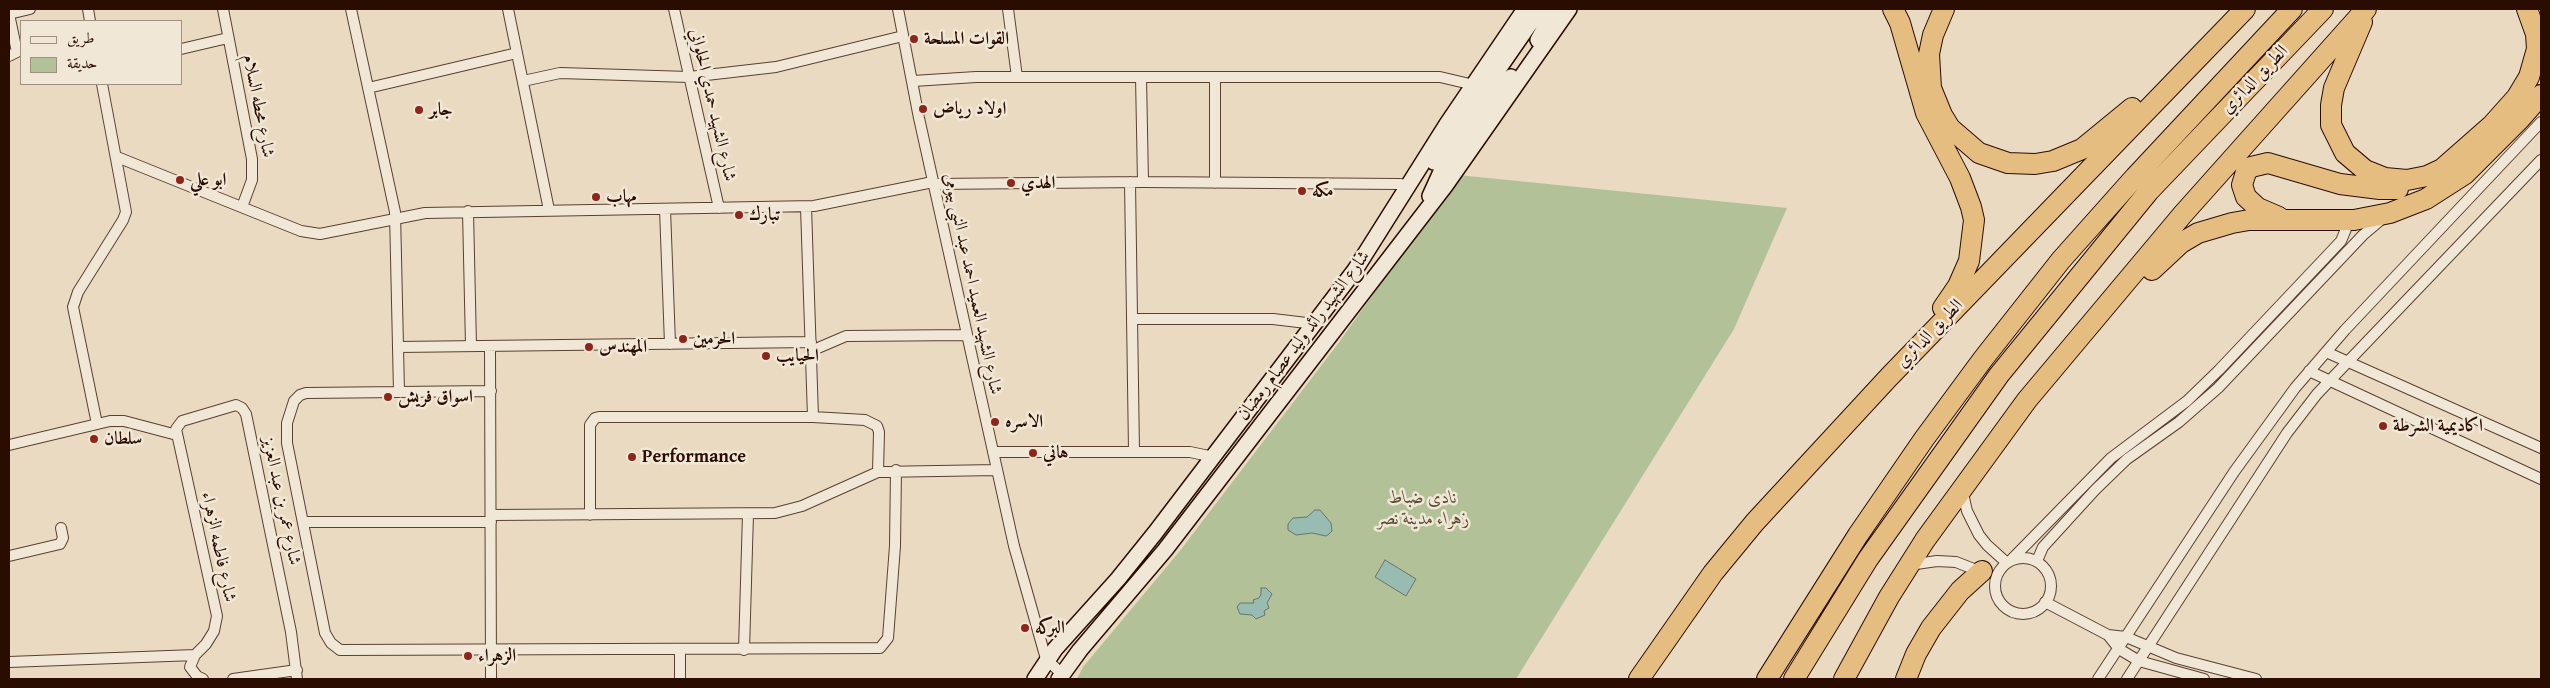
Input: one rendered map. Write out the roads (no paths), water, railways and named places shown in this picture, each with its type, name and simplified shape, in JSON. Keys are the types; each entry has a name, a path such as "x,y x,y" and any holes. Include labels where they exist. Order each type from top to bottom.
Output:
{"highway":[{"path":"1889,377 1958,286 1969,261 1974,235 1974,220 1969,200 1926,113 1900,23 1893,9"},
{"path":"1944,9 1933,35 1929,54 1928,72 1936,104 1950,128 1961,139 1979,153 2008,163 2035,164 2053,161 2082,149 2116,123 2158,85 2208,48"},
{"name":"الطريق الدائري","path":"1639,679 1713,573 1756,522 1889,377 2245,9"},
{"name":"الطريق الدائري","path":"1767,679 1869,519 1924,439 1983,359 2061,260 2292,9"},
{"name":"الطريق الدائري","path":"1794,679 1868,559 2005,368 2149,191 2323,9"},
{"path":"2367,9 2334,88 2330,116 2335,135 2354,162 2377,176 2396,180 2427,176"},
{"name":"الطريق الدائري","path":"1844,679 1871,628 1925,540 2027,400 2115,294 2367,9"},
{"path":"2285,220 2258,208 2246,197 2242,185 2246,172 2251,167 2268,163 2340,184 2380,189 2401,188 2442,169 2456,159 2492,125 2517,97 2535,63 2536,34 2527,9"},
{"path":"2115,294 2140,278 2181,243 2198,234 2248,220 2341,221 2366,218 2390,213 2426,199 2465,174 2520,119 2541,95"},
{"path":"1906,679 1916,654 1935,623 1960,591 1989,576"}],"street":[{"path":"9,56 17,52 9,14 30,9"},
{"name":"شارع محطه السلام","path":"223,9 252,159 252,180 242,207"},
{"path":"351,9 395,218 399,392"},
{"path":"508,9 549,210"},
{"name":"شارع الشهيد حمدي الحلواني","path":"674,9 719,208"},
{"name":"شارع الشهيد العميد احمد عبد النبى بيومى","path":"898,9 934,183 1014,546 1046,659"},
{"path":"1008,9 1017,77"},
{"name":"شارع الشهيد رائد وليد عصام رمضان","path":"1035,679 1046,659 1118,579 1214,457 1365,256 1525,9"},
{"path":"1426,209 1431,191 1440,174 1498,84 1540,9"},
{"path":"117,157 300,231 320,234 426,213 806,207 934,183 1215,182 1400,184 1405,192 1427,173 1498,84 1538,40 1554,9"},
{"name":"شارع الشهيد رائد وليد عصام رمضان","path":"1061,677 1165,550 1426,209 1505,103 1570,9"},
{"path":"523,81 560,73 689,77 786,66 903,36"},
{"path":"182,49 228,38"},
{"path":"368,88 517,53"},
{"path":"913,81 1017,77 1440,77 1474,85"},
{"path":"1141,77 1143,182"},
{"path":"1215,77 1215,182"},
{"path":"98,424 73,307 78,292 125,216 126,207 102,85"},
{"path":"2098,679 2234,472 2309,371 2541,122"},
{"path":"2127,679 2287,434 2330,381 2350,363 2541,160"},
{"path":"1130,182 1134,452"},
{"path":"806,207 813,416"},
{"path":"664,208 670,344"},
{"path":"468,212 471,346"},
{"path":"2037,561 2043,547 2095,490 2127,459 2179,422 2218,388 2362,235 2390,213"},
{"path":"1989,576 2009,562 2111,458 2198,391 2344,237 2346,229 2341,221"},
{"path":"2318,266 2326,274"},
{"path":"1132,319 1273,319 1315,324"},
{"path":"398,347 670,344 811,347 846,336 967,335"},
{"path":"490,346 491,679"},
{"path":"2326,352 2541,448"},
{"path":"1289,358 1303,368"},
{"path":"2309,371 2541,479"},
{"path":"491,391 306,393 296,398 287,422 286,433 325,633 330,643 340,650 874,649 885,644 888,638 894,546 896,470"},
{"name":"شارع عمر بن عبد العزيز","path":"176,435 176,430 182,420 236,405 242,408 246,414 297,675"},
{"path":"590,515 590,426 595,418 813,416 872,421 877,426 879,432 878,472"},
{"path":"9,445 98,424 124,421 176,435"},
{"name":"شارع فاطمه الزهراء","path":"176,435 217,616 214,631 206,644 195,655"},
{"path":"993,452 1196,452 1214,457"},
{"path":"303,522 491,519 590,515 748,514 788,510 878,472 896,470 997,470"},
{"path":"1962,489 1967,511 1979,535 1987,545 2009,562"},
{"path":"744,650 748,514"},
{"path":"9,556 60,544 63,538 61,528"},
{"path":"1910,565 1947,561 1965,564 1989,576 2002,604 2013,612 2025,614 2037,610 2050,593 2049,575 2037,561 2020,558 2009,562"},
{"path":"2045,602 2108,635 2126,637 2176,658 2256,679"},
{"path":"2108,635 2118,649 2139,661 2204,679"},
{"path":"680,650 680,679"},
{"path":"9,662 195,655 190,666 196,676 203,679"},
{"path":"1046,659 1061,677"},
{"path":"233,679 297,675"}],"water":[{"path":"1315,510 1320,510 1331,523 1332,531 1329,534 1326,536 1312,533 1296,535 1288,530 1288,524 1293,518 1307,517"},
{"path":"1385,560 1416,579 1406,596 1375,577"},
{"path":"1261,588 1266,588 1272,594 1267,603 1269,608 1264,611 1265,615 1256,619 1252,615 1240,614 1237,607 1240,603 1254,603 1253,600 1259,598 1261,594"}],"place":[{"name":"القوات المسلحة","path":"914,39"},
{"name":"اولاد رياض","path":"923,109"},
{"name":"جابر","path":"419,110"},
{"name":"ابو علي","path":"180,180"},
{"name":"الهدي","path":"1011,183"},
{"name":"مكه","path":"1302,191"},
{"name":"مهاب","path":"596,197"},
{"name":"تبارك","path":"739,215"},
{"name":"الحرمين","path":"683,339"},
{"name":"المهندس","path":"589,347"},
{"name":"الحيايب","path":"766,356"},
{"name":"اسواق فريش","path":"388,397"},
{"name":"الاسره","path":"995,422"},
{"name":"اكاديمية الشرطة","path":"2383,426"},
{"name":"سلطان","path":"94,439"},
{"name":"هاني","path":"1033,453"},
{"name":"Performance","path":"632,457"},
{"name":"البركه","path":"1025,628"},
{"name":"الزهراء","path":"468,656"}],"park label":[{"name":"نادى ضباط زهراء مدينة نصر","path":"1423,508"}]}
